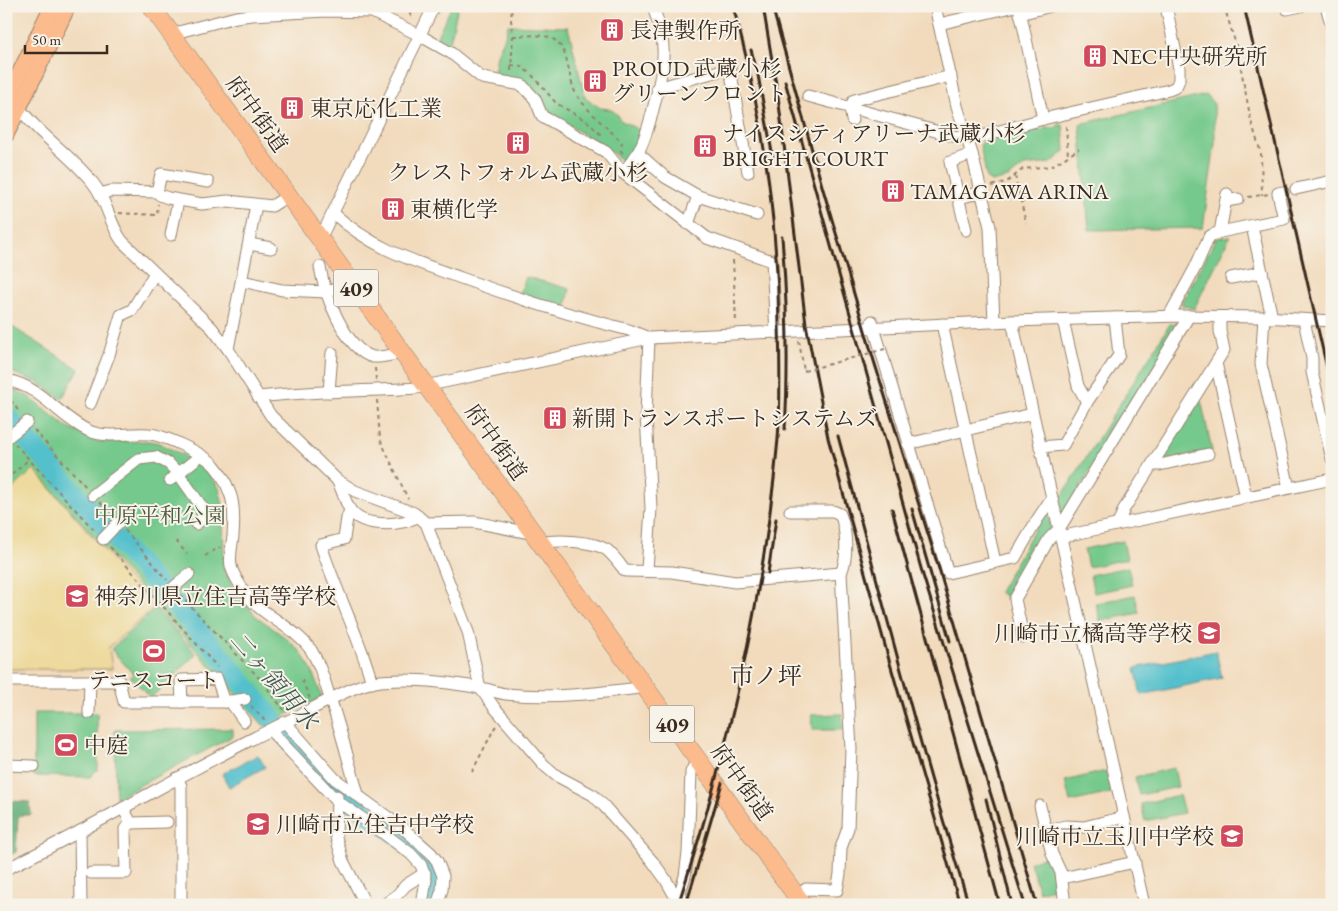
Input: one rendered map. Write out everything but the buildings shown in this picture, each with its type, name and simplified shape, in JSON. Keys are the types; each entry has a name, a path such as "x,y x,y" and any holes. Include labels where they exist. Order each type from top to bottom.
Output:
{"highway":[{"name":"府中街道","path":"151,6 800,900"}],"main road":[{"path":"6,135 10,97 52,6"},
{"path":"10,97 68,6"}],"street":[{"path":"320,239 417,30 434,6"},
{"path":"623,172 644,140 657,88 664,49 653,6"},
{"path":"935,6 950,76 990,227 994,322"},
{"path":"939,24 1018,9 1051,6"},
{"path":"808,96 968,140 1043,119 1176,88 1179,80 1179,68 1166,6"},
{"path":"1287,9 1301,6"},
{"path":"1326,6 1332,27"},
{"path":"1018,9 1043,119"},
{"path":"171,34 236,17 347,10 372,12 417,30 451,53 482,78 522,86 535,99 542,116 606,152 623,172 708,238 772,261 776,333"},
{"path":"657,88 730,68 748,172"},
{"path":"852,120 850,108 854,100 950,76"},
{"path":"10,97 41,131 93,182 122,241 212,328 228,348 271,416 337,480 355,491 419,517 474,522 538,538 583,543 605,549 617,559 625,571 672,572 735,582 841,573"},
{"path":"966,230 950,162 972,154"},
{"path":"633,155 665,177 698,196 757,214"},
{"path":"158,193 161,174 208,182"},
{"path":"1296,190 1332,181"},
{"path":"100,194 111,191 158,193 178,200 202,204 228,201 272,206 289,195"},
{"path":"959,198 981,191"},
{"path":"1169,316 1195,268 1209,237 1220,232 1284,219 1281,193"},
{"path":"688,224 698,196"},
{"path":"1220,232 1226,198 1238,199"},
{"path":"171,236 178,200"},
{"path":"228,348 256,205"},
{"path":"333,213 364,238 405,258 504,294 629,330 649,338"},
{"path":"1252,226 1262,272 1268,318 1262,364 1289,488"},
{"path":"249,244 271,248"},
{"path":"320,267 330,306 348,336 360,350 373,357 403,353"},
{"path":"1231,278 1262,272"},
{"path":"90,404 109,355 121,315 132,310 155,273"},
{"path":"242,281 282,290 326,292 353,284"},
{"path":"258,397 290,393 377,391 428,386 649,338 776,333 872,324 942,324 1169,316 1220,316 1332,321"},
{"path":"1023,637 1015,600 1049,540 1059,533 1189,316"},
{"path":"1118,524 1124,510 1224,350 1220,331 1220,316"},
{"path":"1040,447 1063,445 1087,402 1119,355 1115,318"},
{"path":"1063,320 1078,386 1087,402"},
{"path":"1310,320 1312,372 1332,459"},
{"path":"1012,321 1143,904"},
{"path":"872,324 948,573 1015,558 1051,499"},
{"path":"942,324 995,562"},
{"path":"646,570 651,508 646,415 649,338"},
{"path":"329,392 332,353"},
{"path":"1216,363 1246,498"},
{"path":"6,380 26,386 90,431 111,435 145,433 158,435 186,447 213,464 230,493 232,504 231,566 237,580 255,604 290,630 311,651 320,667 336,711 358,794"},
{"path":"908,444 1032,414"},
{"path":"8,436 27,422"},
{"path":"1152,465 1160,465 1208,454"},
{"path":"174,476 200,456"},
{"path":"93,495 133,462 145,457 156,457 161,459 204,511 203,518 196,524"},
{"path":"1059,533 1118,524 1332,479"},
{"path":"337,480 350,510 362,519 373,523 403,522 419,517"},
{"path":"350,510 344,539 320,545 364,654 372,682"},
{"path":"790,512 833,511 840,514 843,522 845,562 841,573 851,749 848,828 841,848 840,874 836,890 806,889 800,900"},
{"path":"419,517 432,536 468,632 480,688 544,765 557,776 592,795 604,806 653,862 679,902 690,905"},
{"path":"103,538 118,523"},
{"path":"173,588 189,574"},
{"path":"182,702 178,677 217,679 228,702 244,721"},
{"path":"6,681 119,681 124,702 228,702 245,698"},
{"path":"90,681 90,713"},
{"path":"6,869 271,729 284,719 372,682 417,681 480,688 506,694 546,695 646,688"},
{"path":"284,719 336,779 419,841 437,861 443,876 442,890 437,905"},
{"path":"271,729 337,801 378,828 421,865 426,880 422,905"},
{"path":"679,902 688,853 691,772 697,758"},
{"path":"6,765 34,766"},
{"path":"177,778 181,786 181,905"},
{"path":"336,779 336,837 342,861 366,905"},
{"path":"1040,806 1052,854 1061,873 1065,905"},
{"path":"123,808 131,823"},
{"path":"1046,830 1066,826 1084,827 1124,817"},
{"path":"90,873 126,872 125,829 131,823 167,822"},
{"path":"80,831 81,905"},
{"path":"1062,878 1134,862"},
{"path":"384,905 406,885 425,874"}],"path":[{"path":"406,6 417,30"},
{"path":"510,78 513,36 510,20 512,6"},
{"path":"1224,6 1237,48 1251,121 1261,153 1262,195"},
{"path":"513,36 547,36 558,42 564,51 572,85 577,96 622,142 621,151 617,157"},
{"path":"511,65 520,66 532,75 556,103 588,122 604,137"},
{"path":"1065,114 1068,156"},
{"path":"615,147 633,155"},
{"path":"981,191 1008,181 1023,169 1052,166 1079,149"},
{"path":"1015,176 1026,223"},
{"path":"108,212 157,215 158,193"},
{"path":"1238,199 1281,193"},
{"path":"1021,202 1027,201"},
{"path":"732,247 737,335"},
{"path":"800,343 804,371 884,349"},
{"path":"373,357 380,439 419,517"},
{"path":"6,394 27,422 118,523 173,588 261,680 284,719"},
{"path":"8,436 103,538 219,670"},
{"path":"6,480 29,459"},
{"path":"205,556 232,540"},
{"path":"176,541 186,554"},
{"path":"302,680 314,708"},
{"path":"245,698 271,729"},
{"path":"472,772 495,726 510,726"}],"green space":[{"path":"452,6 458,6 449,46 438,41 437,36"},
{"path":"508,25 568,27 585,97 600,108 610,109 617,114 620,120 641,131 636,148 625,163 605,147 545,111 543,103 528,84 494,74 497,55"},
{"path":"1206,95 1214,104 1215,143 1203,228 1089,230 1080,124"},
{"path":"1058,125 1063,125 1065,151 1051,163 1024,166 1008,178 991,182 987,179 980,145 983,142 1029,133 1037,129 1042,131 1044,128 1055,128"},
{"path":"1230,236 1194,309 1181,304 1216,238"},
{"path":"526,277 570,289 566,307 520,294"},
{"path":"6,323 79,369 62,399 39,383 6,370"},
{"path":"1182,323 1060,520 1057,504 1170,324"},
{"name":"中原平和公園","path":"6,386 29,397 68,428 99,442 149,441 159,443 197,462 206,469 219,488 223,505 224,569 235,592 256,616 300,651 312,671 322,697 264,726 42,478 6,573"},
{"path":"1200,395 1212,451 1159,461"},
{"path":"1048,511 1051,529 1012,600 999,592 1037,525"},
{"path":"1123,541 1127,559 1088,567 1084,549"},
{"path":"1128,567 1132,585 1094,593 1090,575"},
{"path":"1135,595 1139,613 1100,621 1096,603"},
{"name":"テニスコート","path":"156,608 196,654 151,698 130,677 134,675 111,649"},
{"name":"中庭","path":"34,713 97,713 98,769 90,777 34,776"},
{"path":"842,714 843,730 812,730 811,715"},
{"path":"233,729 233,736 116,798 115,730"},
{"path":"1174,768 1178,787 1139,795 1135,777"},
{"path":"1106,771 1111,793 1070,802 1065,781"},
{"path":"1179,795 1184,813 1145,821 1141,804"},
{"path":"10,801 30,802 31,815 21,815 18,817 16,852 6,857 6,851 11,849"},
{"path":"1052,854 1059,886 1039,892 1030,862"}],"sand":[{"path":"34,469 154,608 109,647 112,669 6,669 6,495"}],"water":[{"path":"1216,651 1222,678 1141,695 1135,668"},
{"path":"258,755 265,767 229,787 222,774"}],"waterway":[{"name":"二ヶ領用水","path":"6,416 220,655 292,743 346,797 410,845 426,861 434,874 434,883 428,905"}],"railway":[{"path":"678,905 713,790 741,675 764,558 779,425 778,284 771,204 760,124 733,6"},
{"path":"763,6 778,96 806,324 828,438 889,660 960,905"},
{"path":"772,6 822,186 939,569 1037,905"},
{"path":"1244,6 1332,390"},
{"path":"751,50 758,75 773,158"},
{"path":"785,81 922,572 1025,905"},
{"path":"782,237 787,333 785,429"},
{"path":"838,436 917,730 969,905"},
{"path":"892,509 1000,905"},
{"path":"912,509 950,641"},
{"path":"768,573 776,519"},
{"path":"686,905 722,783"},
{"path":"986,799 1012,905"}],"place":[{"name":"長津製作所","path":"612,30"},
{"name":"NEC中央研究所","path":"1095,56"},
{"name":"PROUD 武蔵小杉 グリーンフロント","path":"595,81"},
{"name":"東京応化工業","path":"292,108"},
{"name":"クレストフォルム武蔵小杉","path":"518,143"},
{"name":"ナイスシティアリーナ武蔵小杉 BRIGHT COURT","path":"705,146"},
{"name":"TAMAGAWA ARINA","path":"893,191"},
{"name":"東横化学","path":"393,209"},
{"name":"新開トランスポートシステムズ","path":"555,418"},
{"name":"神奈川県立住吉高等学校","path":"77,596"},
{"name":"川崎市立橘高等学校","path":"1209,633"},
{"name":"テニスコート","path":"154,651"},
{"name":"中庭","path":"66,745"},
{"name":"川崎市立住吉中学校","path":"258,824"},
{"name":"川崎市立玉川中学校","path":"1232,836"}],"district":[{"name":"市ノ坪","path":"766,675"}]}
